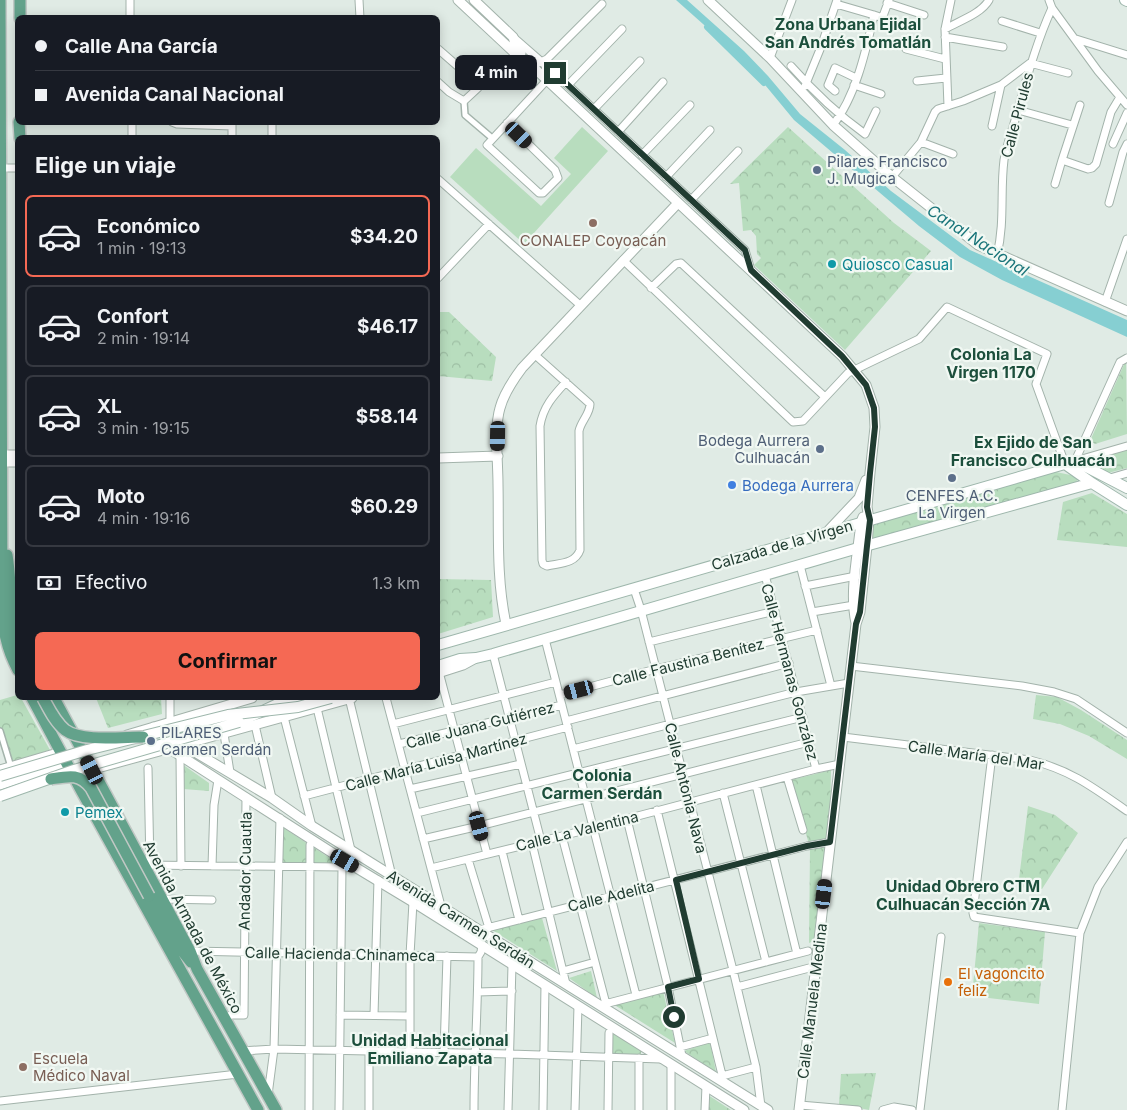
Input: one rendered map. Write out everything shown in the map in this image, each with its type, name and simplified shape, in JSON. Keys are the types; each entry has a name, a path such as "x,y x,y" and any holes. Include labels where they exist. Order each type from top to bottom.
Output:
{"main road":[{"path":"0,0 2,604 3,644 15,665"},
{"path":"20,0 20,15"},
{"path":"1070,462 1110,478 1127,488"},
{"path":"1070,462 1092,483 1127,505"},
{"name":"Calzada de la Virgen","path":"440,643 1070,462"},
{"name":"Calzada de la Virgen","path":"440,669 460,659 493,654 641,610 1092,483"},
{"path":"2,518 11,575 12,624 15,635"},
{"name":"Avenida Armada de México","path":"33,700 258,1110"},
{"path":"44,700 60,726 71,734 90,738 138,735"},
{"name":"Avenida Armada de México","path":"55,700 92,770 147,866 161,899 190,951 197,969 276,1110"},
{"path":"0,796 74,770 239,722 290,700"},
{"path":"0,776 138,735 228,715 298,707 324,700"},
{"path":"51,779 67,776 80,777 91,788 172,938 197,969"}],"street":[{"path":"130,0 130,15"},
{"path":"359,0 360,15"},
{"path":"458,0 519,57 547,80 842,356 858,368 874,408 875,427 865,521 860,612 856,624"},
{"path":"474,0 745,250 751,270"},
{"path":"708,0 770,58 833,125 892,177 978,245 1127,311"},
{"path":"770,58 792,0"},
{"path":"948,106 945,33 952,0"},
{"path":"945,33 990,0"},
{"path":"1049,0 1052,8 1098,71 1127,104"},
{"path":"801,92 821,47 836,2 882,17 888,1 924,15"},
{"path":"530,65 547,60 602,4"},
{"name":"Calle Pirules","path":"997,255 1002,227 1004,160 1030,63 1052,8"},
{"path":"833,125 844,109 865,56 874,15"},
{"path":"1002,21 1040,34"},
{"path":"568,85 622,29"},
{"path":"945,33 1003,48"},
{"path":"513,37 516,46 530,65"},
{"path":"1075,39 1127,54"},
{"path":"906,49 945,59"},
{"path":"440,51 478,84 478,88 464,101"},
{"path":"594,109 640,61"},
{"path":"892,177 921,142 935,112 1001,84 1030,63 1068,72"},
{"path":"791,66 840,116 865,134 876,111"},
{"path":"836,91 828,85 835,68 855,82 882,94"},
{"path":"917,80 946,78"},
{"path":"507,124 558,175 558,178 543,193 538,193 486,145 547,80"},
{"path":"618,132 664,82"},
{"path":"440,84 464,101"},
{"path":"992,126 1001,84"},
{"path":"1062,160 1088,169 1096,164 1111,112 1120,97"},
{"path":"464,101 465,115 492,138"},
{"path":"642,155 690,105"},
{"path":"1055,184 1072,125 1080,105"},
{"path":"1018,110 1072,125"},
{"path":"1113,144 1127,113"},
{"path":"666,177 710,130"},
{"path":"921,142 953,154"},
{"path":"1110,203 1127,144"},
{"path":"691,200 738,151"},
{"path":"0,168 15,168"},
{"path":"440,180 580,305"},
{"path":"506,624 500,585 498,416 500,406 518,373 534,354 678,203"},
{"path":"440,276 489,224"},
{"path":"1104,302 1127,239"},
{"path":"622,260 794,422 803,420 848,373 919,339 947,307 1047,354 1036,384 1070,462"},
{"path":"651,288 676,264 681,263 825,397"},
{"path":"534,354 544,362 566,382 590,404 590,408 580,425 579,431 580,550 574,560 547,566 543,564 542,560 540,426 548,400 566,382"},
{"path":"1070,462 1120,362 1127,358"},
{"name":"Calzada de la Virgen","path":"1070,462 1127,446"},
{"path":"1,458 15,456"},
{"path":"440,458 498,456"},
{"path":"1,458 15,461"},
{"path":"827,532 859,498 870,473"},
{"name":"Calzada de la Virgen","path":"1092,483 1127,473"},
{"path":"856,624 854,605 856,576 863,547"},
{"path":"800,565 831,686"},
{"name":"Calle Hermanas González","path":"765,575 816,768"},
{"path":"805,586 856,576"},
{"name":"Calle Antonia Nava","path":"634,588 733,970 765,1108"},
{"path":"812,612 854,605"},
{"path":"649,642 775,610"},
{"name":"Calle Manuela Medina","path":"799,1107 856,624"},
{"name":"Calle Faustina Benítez","path":"560,696 656,669 817,630"},
{"path":"545,638 636,995"},
{"path":"493,654 541,841"},
{"name":"Calle María Luisa Martínez","path":"304,796 515,741 662,696 789,663"},
{"path":"851,666 1022,686 1054,692 1076,700 1127,733"},
{"path":"440,678 487,854"},
{"path":"393,724 556,682"},
{"path":"573,749 796,692 848,684"},
{"path":"170,700 170,722"},
{"path":"147,755 133,752 129,748 129,738 153,727 236,700"},
{"path":"92,770 170,749 181,750 224,734 343,700"},
{"path":"350,700 392,876"},
{"path":"387,700 441,906 435,915"},
{"name":"Calle Juana Gutiérrez","path":"398,744 562,705"},
{"path":"317,708 351,850"},
{"path":"284,717 312,826"},
{"path":"417,813 803,718"},
{"path":"255,725 272,798"},
{"name":"Avenida Carmen Serdán","path":"153,727 218,780 280,818 343,864 378,880 744,1110"},
{"path":"0,731 11,767"},
{"path":"224,734 230,772"},
{"path":"85,757 100,752 121,737 138,735"},
{"name":"Calle María del Mar","path":"843,737 1030,760 1058,768 1080,778 1127,811"},
{"path":"423,839 809,742"},
{"path":"181,750 181,866"},
{"name":"Avenida Carmen Serdán","path":"181,750 230,772 392,876 441,906 484,929 566,984 603,1004 681,1052 765,1108"},
{"path":"0,770 61,752"},
{"path":"992,755 974,917 1080,933"},
{"path":"0,785 67,763"},
{"path":"410,789 521,764"},
{"name":"Calle La Valentina","path":"431,868 562,836 816,768 840,764"},
{"path":"148,768 147,866 310,866 343,864 339,1110"},
{"path":"787,777 803,830"},
{"path":"212,866 214,805 218,780"},
{"path":"756,785 797,954"},
{"path":"723,793 766,962"},
{"name":"Andador Cuautla","path":"224,1018 231,1015 244,1015 246,797"},
{"path":"658,810 723,1079 756,1068"},
{"path":"268,1096 274,1049 280,818"},
{"path":"626,819 668,987 681,1052 713,1038"},
{"path":"562,836 595,962 603,1004 808,951"},
{"name":"Calle Adelita","path":"484,929 830,842"},
{"path":"1062,1110 1080,933 1098,887 1127,842"},
{"path":"532,843 566,984"},
{"path":"309,1110 310,845"},
{"path":"502,851 519,920"},
{"path":"468,859 484,929"},
{"path":"374,1015 378,880"},
{"path":"161,899 212,900"},
{"path":"410,1052 410,956 413,902"},
{"path":"920,1110 941,937"},
{"path":"474,1110 478,957 482,945"},
{"name":"Calle Hacienda Chinameca","path":"190,951 478,957"},
{"path":"444,1052 446,956"},
{"path":"563,971 595,962"},
{"path":"508,1110 512,965"},
{"path":"737,987 813,967"},
{"path":"543,1110 545,985"},
{"path":"478,992 512,991"},
{"path":"575,1110 578,1006"},
{"path":"340,1015 410,1016"},
{"path":"608,1110 609,1033"},
{"path":"242,1051 274,1049 340,1050 662,1059"},
{"path":"369,1051 369,1110"},
{"path":"639,1058 639,1110"},
{"path":"670,1064 671,1110"},
{"path":"0,1102 238,1074"},
{"path":"705,1110 706,1086"},
{"path":"799,1107 858,1110"},
{"path":"884,1110 894,1108 912,1110"}],"green space":[{"path":"582,127 608,151 524,244 450,177 476,148 541,206 571,174 554,158"},
{"path":"788,127 894,223 931,251 845,350 754,265 761,258 757,254 756,236 751,230 743,231 739,183 730,184"},
{"path":"440,312 449,312 496,357 492,381 440,376"},
{"path":"1126,360 1127,434 1095,444 1090,441"},
{"path":"1127,450 1127,468 1108,473 1087,462"},
{"path":"1056,472 1080,477 1074,484 871,542 872,522"},
{"path":"1092,493 1127,514 1127,547 1057,540 1063,502"},
{"path":"440,579 491,580 493,617 440,633"},
{"path":"1036,695 1057,697 1127,740 1127,759 1089,736 1060,724 1033,719"},
{"path":"15,696 15,700 22,700 50,750 10,762 0,727 0,700"},
{"path":"97,700 161,700 162,714 108,728"},
{"path":"182,764 209,783 209,791 183,789"},
{"path":"831,770 830,830 816,940 809,943 810,848 791,780"},
{"path":"1028,806 1055,815 1078,833 1042,889 1018,887"},
{"path":"282,827 339,864 280,865"},
{"path":"542,918 557,971 492,930"},
{"path":"979,923 1045,932 1039,1004 972,996"},
{"path":"591,971 597,998 569,978"},
{"path":"663,991 675,1043 613,1004"},
{"path":"612,1032 641,1051 641,1056 612,1056"},
{"path":"710,1042 716,1072 684,1051"},
{"path":"876,1073 869,1110 839,1104 841,1074"},
{"path":"708,1095 731,1110 707,1110"}],"water":[{"name":"Canal Nacional","path":"676,0 687,0 744,51 800,114 845,150 891,191 970,250 1127,320 1127,337 1002,280 960,257 919,226 794,120 739,56"}],"waterway":[{"name":"Canal Nacional","path":"707,27 764,83"}],"place":[{"name":"Pilares Francisco J. Mugica","path":"817,170"},
{"name":"CONALEP Coyoacán","path":"593,223"},
{"name":"Quiosco Casual","path":"832,264"},
{"name":"Bodega Aurrera Culhuacán","path":"820,449"},
{"name":"CENFES A.C. La Virgen","path":"952,478"},
{"name":"Bodega Aurrera","path":"732,485"},
{"name":"PILARES Carmen Serdán","path":"151,741"},
{"name":"Pemex","path":"65,812"},
{"name":"El vagoncito feliz","path":"948,982"},
{"name":"Escuela Médico Naval","path":"23,1067"}],"district":[{"name":"Zona Urbana Ejidal San Andrés Tomatlán","path":"848,33"},
{"name":"Colonia La Virgen 1170","path":"991,363"},
{"name":"Ex Ejido de San Francisco Culhuacán","path":"1033,451"},
{"name":"Colonia Carmen Serdán","path":"602,784"},
{"name":"Unidad Obrero CTM Culhuacán Sección 7A","path":"963,895"},
{"name":"Unidad Habitacional Emiliano Zapata","path":"430,1049"}],"route":[{"path":"555,73 745,250 751,270 842,356 854,370 866,385 874,408 874,450 867,507 870,520 830,842 807,846 676,880 699,979 668,987 674,1017"}]}
